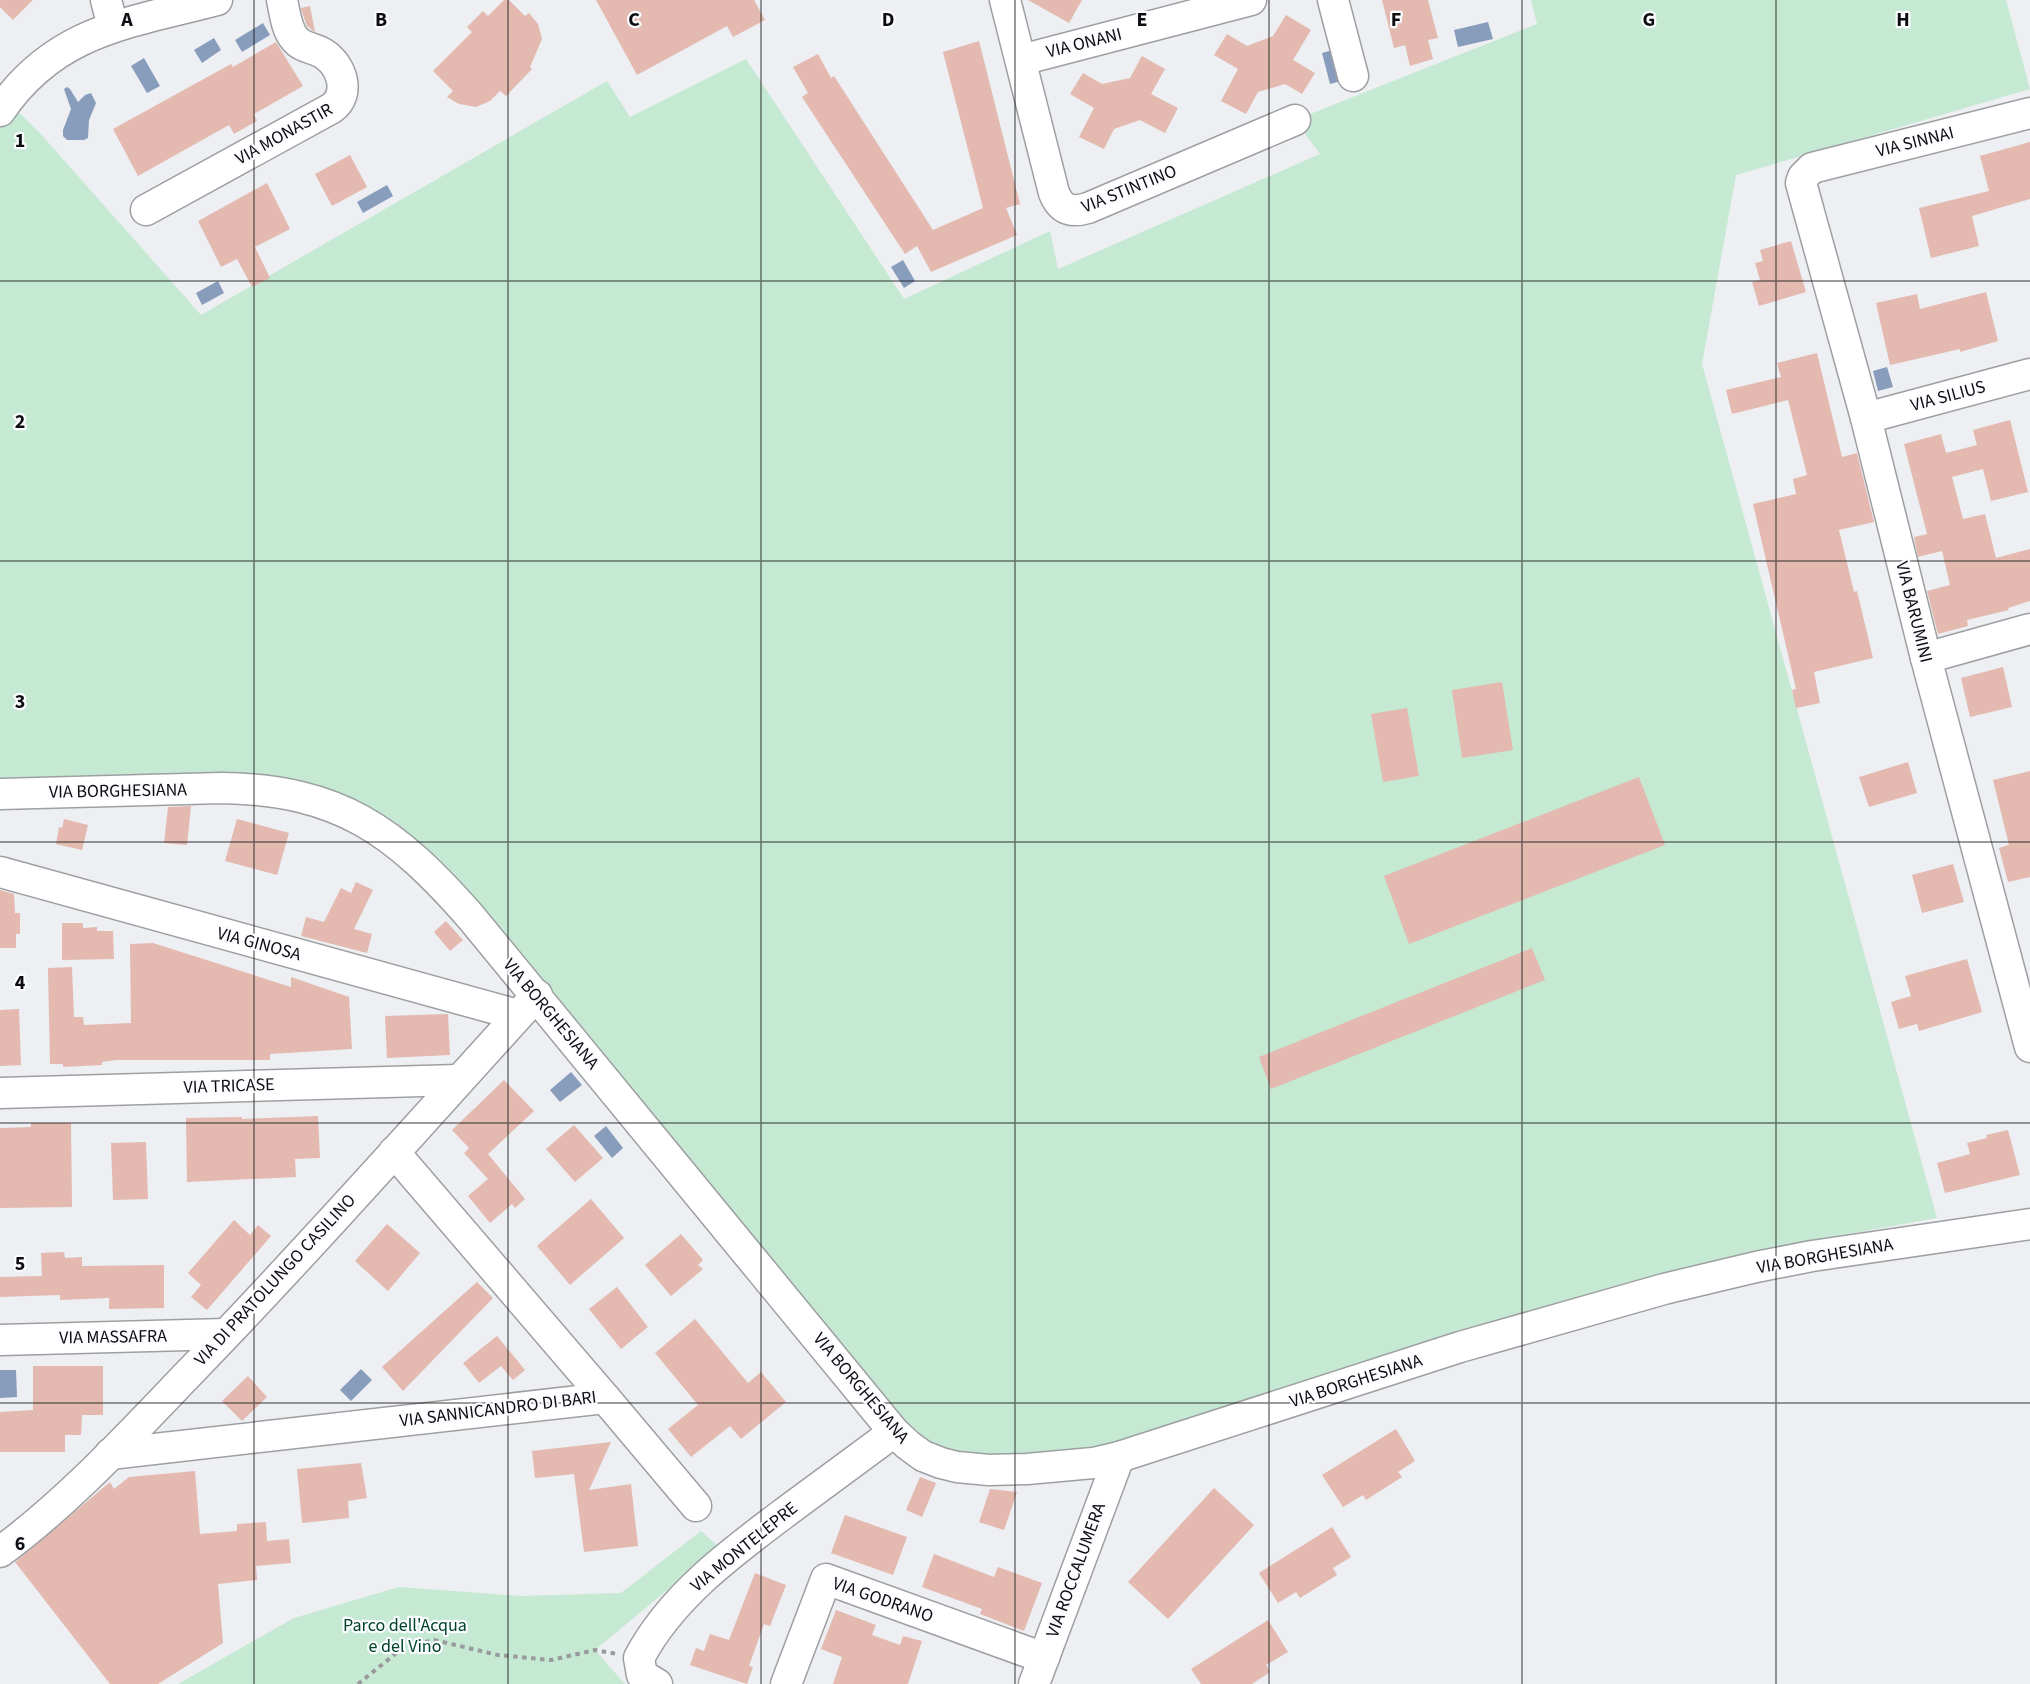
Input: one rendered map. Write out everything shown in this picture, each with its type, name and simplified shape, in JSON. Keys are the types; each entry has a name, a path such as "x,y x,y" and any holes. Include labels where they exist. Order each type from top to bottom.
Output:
{"street":[{"path":"4,93 60,50 83,38 110,13 217,0"},
{"name":"VIA MONASTIR","path":"146,210 332,108 339,102 343,86 338,72 326,56 295,40 287,22 282,0"},
{"name":"VIA STINTINO","path":"1005,0 1056,198 1062,207 1072,211 1088,208 1295,120"},
{"name":"VIA ONANI","path":"1021,60 1251,0"},
{"path":"1333,0 1353,76"},
{"name":"VIA SINNAI","path":"1803,177 1812,168 2030,113"},
{"name":"VIA BARUMINI","path":"1803,177 1802,190 1866,418 1926,658 2025,999 2030,1047"},
{"name":"VIA SILIUS","path":"1866,418 2030,374"},
{"path":"1926,658 2030,629"},
{"name":"VIA BORGHESIANA","path":"0,794 240,789 286,794 336,808 375,827 402,847 458,903 527,1005 894,1432 915,1451 950,1466 973,1469 1053,1468 1093,1463 1119,1457 1460,1347 1686,1284 1812,1256 2030,1224"},
{"name":"VIA GINOSA","path":"0,872 527,1005"},
{"name":"VIA DI PRATOLUNGO CASILINO","path":"0,1551 59,1504 226,1334 527,1005"},
{"name":"VIA TRICASE","path":"0,1093 458,1080"},
{"name":"VIA SANNICANDRO DI BARI","path":"394,1152 605,1398"},
{"name":"VIA MASSAFRA","path":"0,1340 226,1334"},
{"path":"605,1398 696,1506"},
{"name":"VIA SANNICANDRO DI BARI","path":"110,1454 605,1398"},
{"name":"VIA MONTELEPRE","path":"639,1658 649,1639 686,1595 750,1539 894,1432"},
{"name":"VIA ROCCALUMERA","path":"1039,1671 1119,1457"},
{"name":"VIA GODRANO","path":"786,1684 826,1579 1039,1671"},
{"path":"639,1658 642,1675 657,1684"}],"path":[{"path":"358,1684 405,1646 434,1640 498,1655 551,1660 595,1650 639,1658"}],"green space":[{"path":"1531,0 2006,0 2030,89 1736,175 1702,364 1937,1218 1781,1246 1626,1299 1112,1459 932,1460 470,916 336,808 0,794 0,94 39,132 201,315 607,81 630,117 746,59 904,299 1050,231 1058,269 1320,154 1295,120 1537,24"},
{"name":"Parco dell'Acqua e del Vino","path":"701,1531 719,1547 595,1650 625,1684 178,1684 294,1618 399,1587 521,1596 621,1593"}],"water":[{"path":"1488,22 1493,39 1458,47 1454,30"},
{"path":"263,23 270,35 242,52 235,40"},
{"path":"214,38 221,50 202,63 194,50"},
{"path":"1336,49 1345,80 1330,84 1322,53"},
{"path":"144,58 160,86 147,93 131,66"},
{"path":"67,87 78,102 91,93 96,103 89,120 88,138 84,140 67,140 63,136 71,109 64,89"},
{"path":"387,185 393,196 363,213 357,202"},
{"path":"903,260 915,281 904,288 891,267"},
{"path":"218,281 224,293 202,305 196,293"},
{"path":"1887,367 1893,387 1878,391 1873,371"},
{"path":"571,1072 582,1085 560,1102 550,1090"},
{"path":"606,1126 623,1148 612,1158 594,1136"},
{"path":"361,1369 372,1380 351,1401 340,1390"},
{"path":"0,1370 16,1370 17,1397 0,1398"}],"building":[{"path":"0,0 33,0 13,20 0,7"},
{"path":"504,0 509,0 525,16 529,13 538,24 542,39 530,67 532,69 506,96 500,91 490,101 476,107 459,104 447,97 453,91 433,71 472,32 467,27 483,11 488,16"},
{"path":"596,0 754,0 765,20 733,37 727,26 637,75"},
{"path":"1028,0 1082,0 1069,23"},
{"path":"1382,0 1428,0 1438,38 1428,40 1433,59 1410,66 1405,45 1394,48"},
{"path":"310,6 315,32 307,26 301,8"},
{"path":"1286,15 1311,30 1293,60 1315,73 1302,94 1285,84 1258,92 1246,114 1221,101 1238,69 1214,55 1227,34 1247,46 1273,36"},
{"path":"979,41 1020,204 1006,208 1017,235 931,272 917,246 905,254 802,97 808,93 793,67 818,54 831,78 834,76 933,230 983,208 943,52"},
{"path":"276,42 303,86 254,114 257,121 234,134 229,125 138,176 113,129 231,64 233,67"},
{"path":"1142,56 1165,69 1151,94 1178,108 1165,133 1140,120 1114,129 1104,149 1079,137 1094,108 1070,94 1083,73 1102,84 1130,78"},
{"path":"2030,142 2030,199 1972,216 1979,246 1931,258 1919,208 1989,191 1980,156"},
{"path":"350,155 367,187 332,206 315,174"},
{"path":"267,183 290,229 255,247 270,278 252,287 237,259 221,267 198,221"},
{"path":"1791,241 1806,292 1759,306 1752,282 1760,280 1755,263 1763,261 1760,250"},
{"path":"1986,292 1998,341 1960,352 1960,349 1890,365 1876,303 1917,294 1920,309"},
{"path":"1817,353 1842,457 1857,453 1874,522 1839,530 1873,658 1814,672 1820,703 1796,708 1792,690 1796,689 1753,504 1796,494 1793,479 1807,475 1788,400 1732,414 1726,390 1781,377 1777,363"},
{"path":"2010,420 2028,492 1991,501 1983,469 1952,477 1963,519 1985,514 1996,558 2030,549 2030,601 2008,608 2009,610 1967,620 1968,626 1938,634 1927,591 1950,585 1942,551 1918,557 1914,537 1927,534 1904,444 1941,434 1946,453 1977,445 1973,430"},
{"path":"2003,667 2012,707 1970,717 1961,678"},
{"path":"1502,682 1513,750 1462,758 1452,690"},
{"path":"1407,708 1419,776 1383,782 1371,714"},
{"path":"1908,762 1917,793 1869,807 1859,777"},
{"path":"2030,771 2030,877 2008,882 1999,848 2009,845 1993,780"},
{"path":"1639,777 1665,845 1409,944 1384,876"},
{"path":"191,806 187,845 164,843 168,807"},
{"path":"64,819 88,825 82,850 56,844 59,827 62,828"},
{"path":"237,819 289,833 277,875 225,861"},
{"path":"1953,864 1964,902 1922,913 1912,875"},
{"path":"356,882 373,890 354,929 372,934 367,953 301,936 306,917 324,922 341,888 351,893"},
{"path":"0,890 14,894 15,913 20,913 20,934 16,934 16,948 0,948"},
{"path":"446,921 463,940 450,951 434,932"},
{"path":"62,923 83,923 83,928 97,927 97,931 113,931 114,959 62,960"},
{"path":"153,943 291,987 291,977 349,997 352,1049 270,1054 270,1060 116,1060 102,1062 102,1065 63,1067 63,1064 50,1064 48,968 72,967 74,1017 83,1017 84,1025 131,1023 130,944"},
{"path":"1532,948 1545,980 1271,1089 1259,1057"},
{"path":"1967,959 1982,1012 1919,1031 1917,1024 1899,1029 1891,1002 1911,996 1905,976"},
{"path":"19,1009 21,1065 0,1066 0,1010"},
{"path":"448,1014 450,1055 387,1058 385,1016"},
{"path":"504,1080 534,1111 488,1154 525,1199 515,1208 512,1204 490,1223 468,1196 488,1179 464,1153 469,1148 452,1130"},
{"path":"318,1116 320,1158 295,1159 296,1177 187,1182 186,1118 242,1117 242,1119"},
{"path":"31,1123 71,1123 72,1207 0,1208 0,1128 31,1127"},
{"path":"574,1125 603,1158 575,1182 546,1149"},
{"path":"2008,1130 2020,1175 1945,1193 1937,1163 1970,1154 1967,1143 1987,1138 1986,1135"},
{"path":"146,1142 148,1199 113,1200 111,1143"},
{"path":"591,1199 624,1238 570,1285 537,1246"},
{"path":"234,1220 250,1235 258,1225 271,1236 207,1310 191,1297 201,1285 188,1273"},
{"path":"387,1224 420,1253 388,1291 355,1261"},
{"path":"681,1234 703,1260 698,1265 703,1269 671,1296 645,1265"},
{"path":"64,1252 65,1258 82,1257 82,1266 164,1265 164,1308 109,1309 109,1298 60,1300 60,1295 0,1297 0,1277 42,1276 41,1253"},
{"path":"477,1282 493,1298 403,1391 382,1367"},
{"path":"617,1287 648,1327 621,1349 589,1309"},
{"path":"695,1319 748,1383 761,1372 786,1402 741,1439 730,1426 691,1457 668,1429 698,1405 655,1353"},
{"path":"497,1336 525,1370 513,1380 501,1366 479,1383 463,1363"},
{"path":"33,1366 103,1366 103,1415 82,1415 81,1435 65,1435 65,1452 0,1452 0,1412 33,1410"},
{"path":"248,1376 267,1397 242,1421 222,1401"},
{"path":"1396,1429 1415,1461 1398,1472 1402,1477 1366,1500 1363,1495 1343,1507 1322,1475"},
{"path":"611,1442 589,1490 631,1484 638,1546 584,1552 574,1474 535,1478 532,1451"},
{"path":"361,1463 367,1498 348,1501 349,1518 302,1523 297,1469"},
{"path":"195,1471 200,1534 237,1531 237,1524 266,1522 267,1541 289,1539 291,1563 256,1566 257,1580 218,1584 223,1643 158,1684 110,1684 15,1562 110,1482 114,1489 129,1477"},
{"path":"920,1477 936,1483 922,1517 906,1510"},
{"path":"1214,1488 1254,1525 1168,1619 1128,1582"},
{"path":"990,1489 1017,1492 1004,1530 979,1522"},
{"path":"845,1515 907,1537 893,1575 831,1553"},
{"path":"1332,1527 1351,1557 1333,1568 1337,1575 1300,1598 1296,1592 1278,1603 1259,1573"},
{"path":"934,1554 994,1577 998,1567 1042,1583 1024,1631 980,1614 982,1609 922,1587"},
{"path":"755,1573 786,1585 770,1626 764,1624 749,1666 753,1667 747,1684 690,1665 696,1648 704,1651 710,1634 729,1640"},
{"path":"836,1610 876,1625 872,1635 900,1645 903,1636 922,1641 908,1684 833,1684 842,1657 821,1649"},
{"path":"1268,1620 1288,1652 1266,1665 1270,1672 1252,1684 1201,1684 1191,1669"}]}
